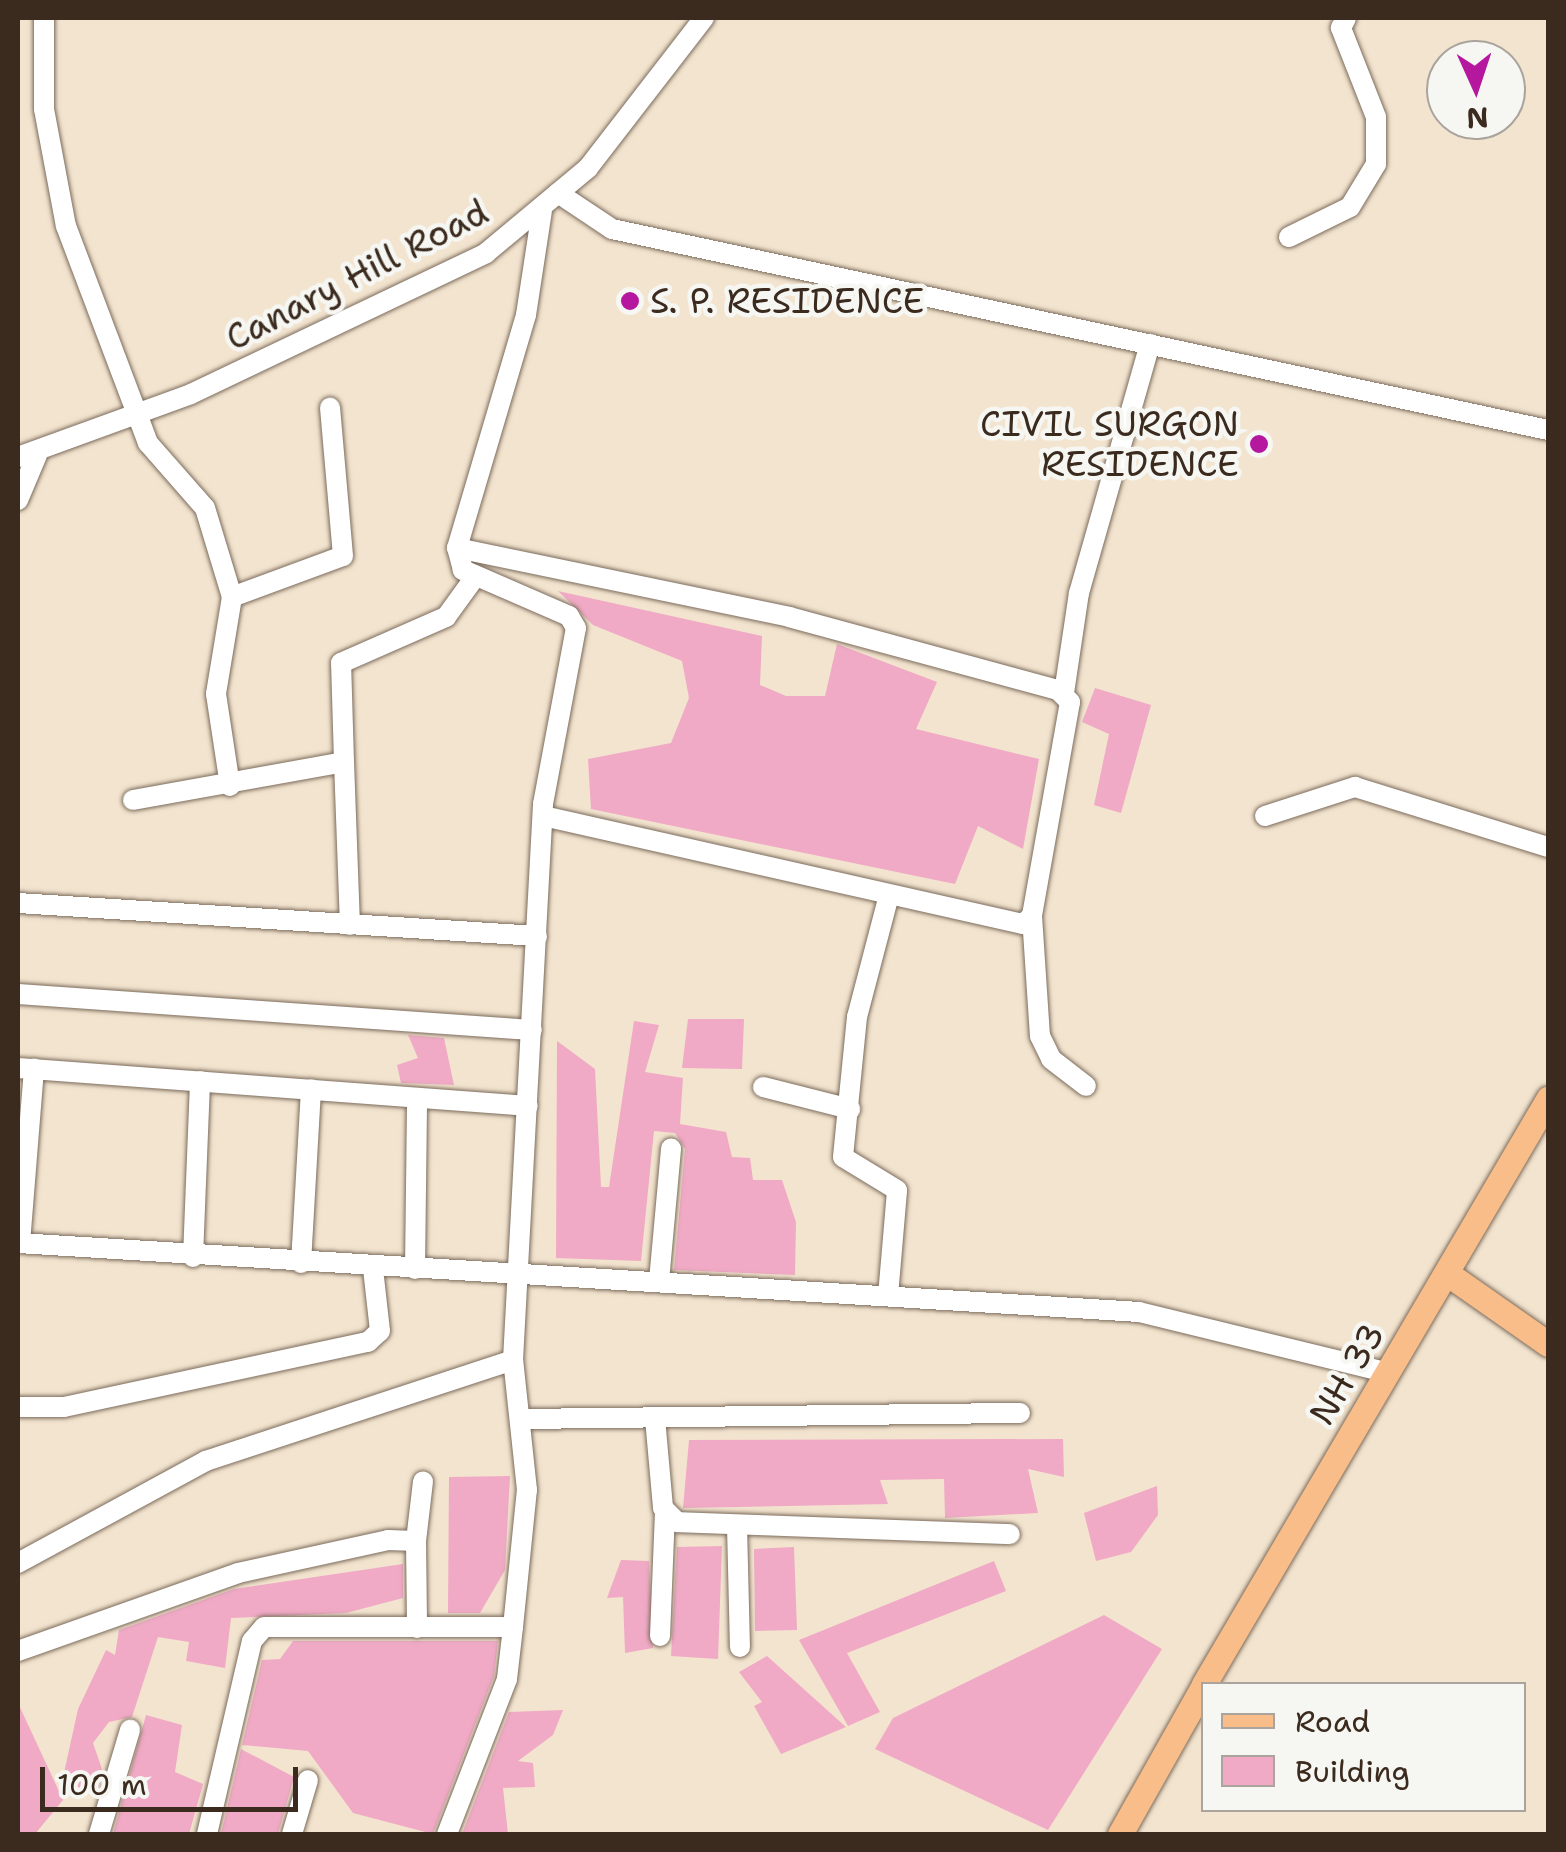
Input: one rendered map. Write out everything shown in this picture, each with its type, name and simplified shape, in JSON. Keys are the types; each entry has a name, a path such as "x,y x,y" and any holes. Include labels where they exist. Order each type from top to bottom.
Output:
{"main road":[{"name":"NH 33","path":"1206,1682 1548,1098"},
{"path":"1448,1274 1548,1344"},
{"name":"NH 33","path":"1120,1834 1201,1690"}],"street":[{"path":"44,18 55,177 136,417 155,458 205,508 232,597 216,694 230,786"},
{"name":"Canary Hill Road","path":"28,456 136,417 343,326 486,253 542,211 588,168 704,18"},
{"path":"1289,237 1350,207 1376,164 1376,116 1341,28 1346,18"},
{"path":"558,193 612,228 1548,430"},
{"path":"447,1834 507,1679 513,1628 527,1490 514,1360 543,816 576,622 475,577 456,548 526,315 542,211"},
{"path":"1086,1086 1051,1059 1040,1036 1032,916 1071,711 1064,693 1078,592 1150,344"},
{"path":"232,597 343,556 330,408"},
{"path":"18,500 28,456"},
{"path":"456,548 789,617 1064,693"},
{"path":"350,924 341,663 446,617 475,577"},
{"path":"133,800 230,786 344,762"},
{"path":"1265,816 1355,786 1548,847"},
{"path":"543,816 1018,924 1032,916"},
{"path":"888,1296 897,1190 846,1164 857,1017 889,895"},
{"path":"18,903 537,936"},
{"path":"18,994 532,1030"},
{"path":"528,1106 26,1068 19,1243 193,1258 518,1272 1139,1312 1389,1373"},
{"path":"193,1258 200,1081"},
{"path":"763,1087 850,1109"},
{"path":"301,1264 311,1090"},
{"path":"415,1270 417,1098"},
{"path":"658,1281 671,1150"},
{"path":"18,1407 64,1407 374,1339 374,1268"},
{"path":"18,1563 206,1461 514,1360"},
{"path":"521,1419 1020,1414"},
{"path":"655,1418 665,1514 660,1636"},
{"path":"417,1628 416,1541 423,1481"},
{"path":"665,1514 738,1526 1010,1534"},
{"path":"738,1526 740,1648"},
{"path":"18,1651 238,1573 358,1544 416,1541"},
{"path":"206,1834 255,1634 273,1625 513,1628"},
{"path":"99,1834 130,1730"},
{"path":"292,1834 308,1780"}],"building":[{"path":"558,591 762,636 760,685 786,696 825,696 837,644 937,682 916,729 1039,759 1023,849 978,826 955,884 591,809 588,759 671,743 689,698 682,661 593,625"},
{"path":"1095,688 1151,705 1121,813 1094,805 1109,734 1082,722"},
{"path":"688,1019 744,1019 742,1069 682,1068"},
{"path":"634,1021 659,1025 645,1072 683,1078 680,1124 726,1132 732,1157 750,1158 753,1180 782,1180 796,1222 795,1275 674,1270 685,1149 675,1133 654,1131 641,1261 556,1258 557,1041 595,1069 601,1187 609,1187"},
{"path":"408,1035 444,1038 454,1085 401,1083 397,1065 418,1058"},
{"path":"1063,1439 1064,1477 1028,1469 1038,1513 945,1518 944,1479 880,1480 888,1504 683,1508 689,1440"},
{"path":"510,1476 505,1570 480,1613 448,1613 449,1477"},
{"path":"1157,1486 1158,1515 1131,1552 1096,1561 1084,1513"},
{"path":"722,1546 718,1659 671,1656 677,1547"},
{"path":"794,1547 797,1630 755,1631 754,1549"},
{"path":"621,1560 649,1561 653,1648 625,1653 623,1597 607,1598"},
{"path":"994,1561 1006,1591 847,1653 880,1712 848,1726 799,1640"},
{"path":"403,1564 403,1598 346,1613 231,1618 225,1668 186,1661 189,1642 158,1637 132,1717 109,1722 93,1743 103,1772 97,1793 62,1782 78,1709 106,1650 115,1655 119,1630 234,1589"},
{"path":"1104,1615 1162,1649 1048,1830 875,1749 893,1718"},
{"path":"293,1641 498,1641 494,1676 433,1834 353,1813 308,1751 242,1745 262,1660 280,1659"},
{"path":"767,1656 846,1727 781,1754 754,1706 762,1702 739,1672"},
{"path":"18,1703 63,1800 35,1834 18,1834"},
{"path":"563,1710 553,1735 518,1761 533,1763 535,1787 503,1788 508,1834 462,1834 509,1712"},
{"path":"146,1715 182,1725 175,1772 203,1784 189,1834 113,1834"},
{"path":"241,1749 294,1777 278,1834 221,1834"}],"place":[{"name":"S. P. RESIDENCE","path":"630,301"},
{"name":"CIVIL SURGON RESIDENCE","path":"1259,444"}]}
